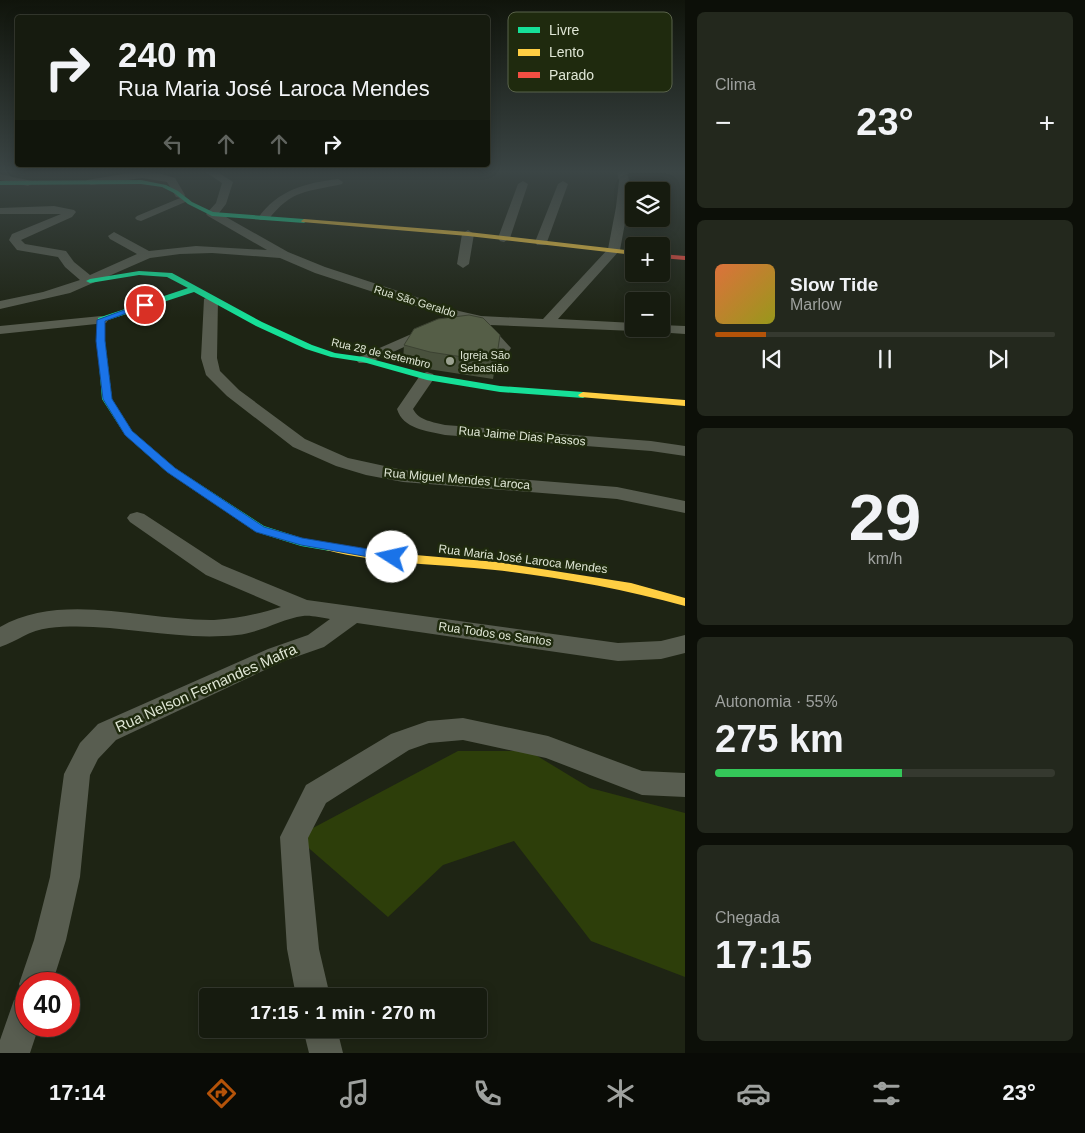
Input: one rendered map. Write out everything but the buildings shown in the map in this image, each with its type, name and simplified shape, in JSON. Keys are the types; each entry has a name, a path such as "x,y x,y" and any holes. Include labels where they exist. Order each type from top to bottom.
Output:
{"street":[{"path":"56,220 16,237 15,240 22,246 62,254 66,257 69,264 90,281"},
{"name":"Rua São Geraldo","path":"223,220 284,255 320,270 482,323 547,323 625,327"},
{"path":"291,220 468,234 625,252"},
{"path":"504,238 510,220"},
{"path":"541,242 549,220"},
{"path":"547,323 614,250 620,220"},
{"path":"464,264 468,234"},
{"path":"114,236 147,256"},
{"path":"0,305 49,295 90,281 122,264 147,256 185,250 217,248 284,255"},
{"path":"670,257 685,258"},
{"path":"670,259 685,266"},
{"name":"Rua 28 de Setembro","path":"90,281 139,272 155,272 169,275 211,299 309,347 334,355 364,360 427,377 500,389 685,403"},
{"path":"0,330 102,320 194,289"},
{"name":"Rua Miguel Mendes Laroca","path":"211,299 209,358 212,372 233,393 299,443 342,462 403,476 617,493 685,507"},
{"name":"Rua Maria José Laroca Mendes","path":"102,320 100,341 107,399 128,433 171,470 260,529 301,542 392,557 497,566 631,587 685,602"},
{"path":"364,360 430,330 482,323 504,348"},
{"path":"670,329 685,330"},
{"name":"Rua Jaime Dias Passos","path":"427,377 405,408 407,415 418,423 445,430 651,446 685,451"},
{"name":"Rua Todos os Santos","path":"137,518 214,570 304,608 618,652 660,650 685,644"},
{"name":"Rua Todos os Santos","path":"0,638 33,621 68,617 203,628 238,627 304,608"},
{"name":"Rua Nelson Fernandes Mafra","path":"39,972 50,940 64,878 77,774 89,751 107,732 276,655 316,641 353,614"},
{"path":"311,988 303,949 294,836 316,794 400,742 428,732 463,729 548,746 642,783 685,785"},
{"path":"13,1053 18,1037"},
{"path":"322,1038 326,1053"}],"green space":[{"path":"458,751 529,751 590,788 685,813 685,977 591,941 514,841 443,865 388,917 296,837"}],"traffic: fast":[{"path":"293,220 304,221"},
{"path":"90,281 139,273 169,275 259,324 309,347 334,355 364,360 427,377 500,389 583,395"},
{"path":"194,289 101,320 101,341 107,399 128,433 171,470 260,529 301,542 330,547"}],"traffic: slow":[{"path":"304,221 468,234 625,252"},
{"path":"583,395 685,403"},
{"path":"330,547 392,557 497,566 631,587 685,602"}],"traffic: jam":[{"path":"670,257 685,258"}],"place":[{"name":"Igreja São Sebastião","path":"450,361"}],"route":[{"path":"145,305 102,320 100,341 107,399 128,433 171,470 260,529 301,542 392,557"}]}
